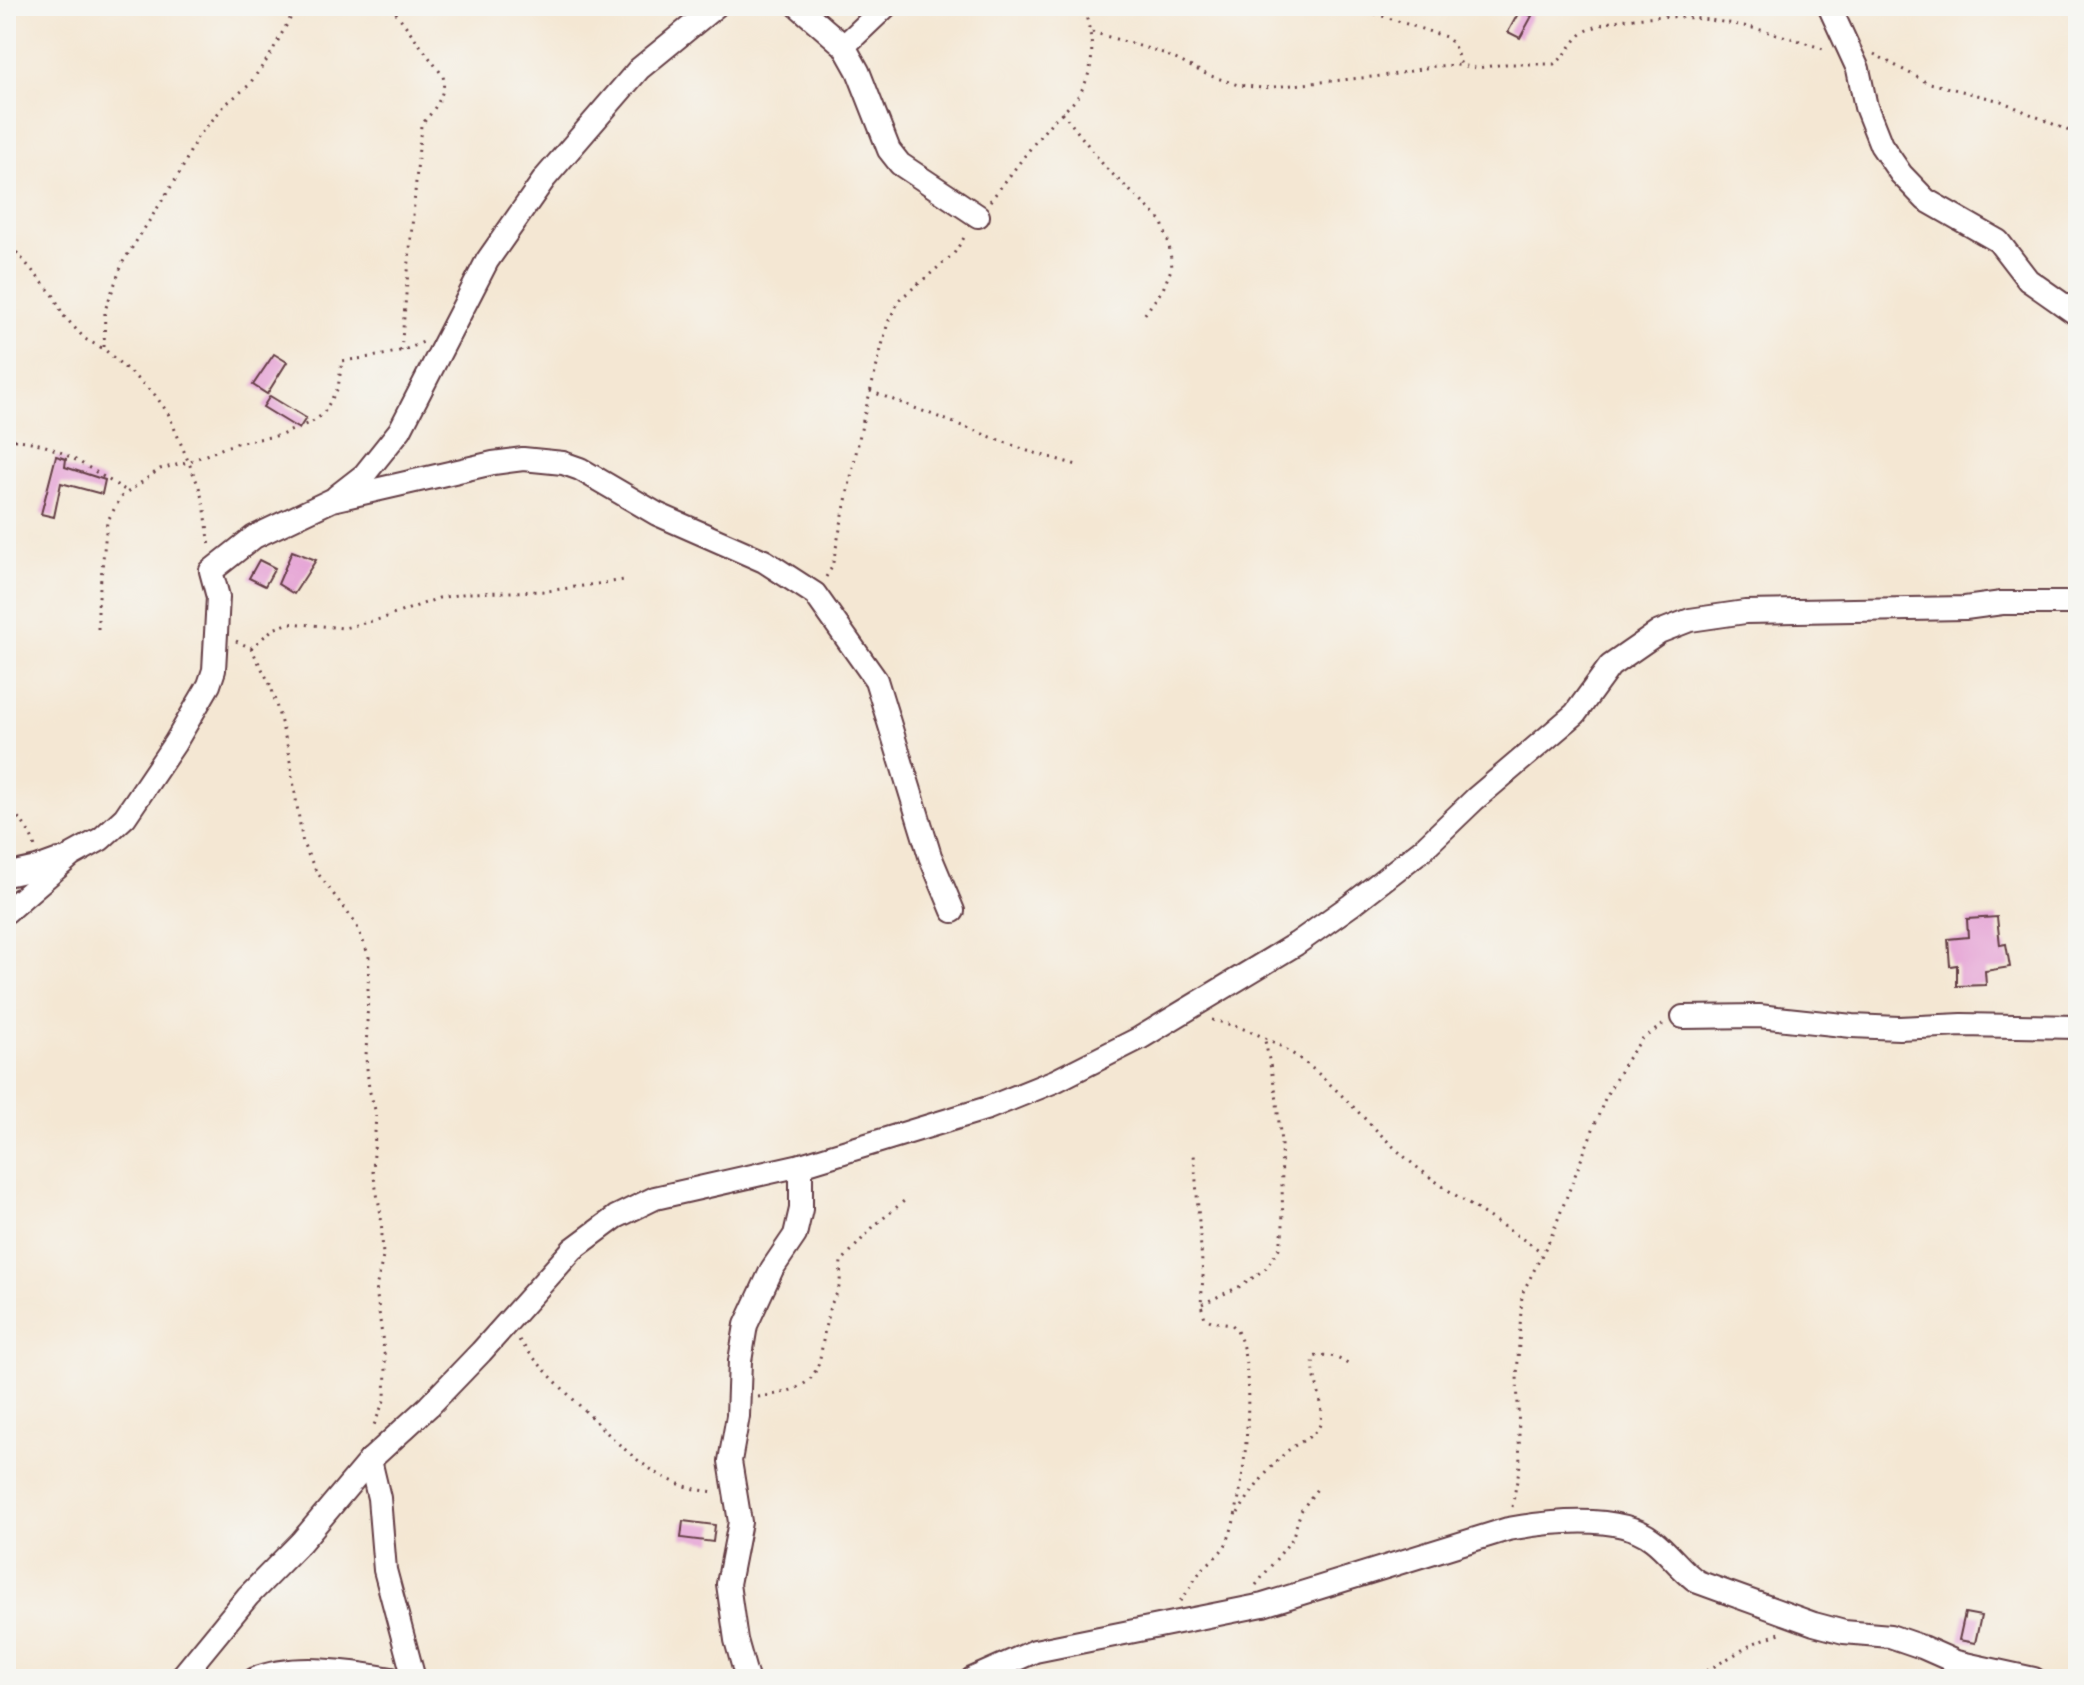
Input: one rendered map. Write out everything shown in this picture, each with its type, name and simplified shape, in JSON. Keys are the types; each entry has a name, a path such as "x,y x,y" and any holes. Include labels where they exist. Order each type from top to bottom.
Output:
{"street":[{"path":"332,500 364,475 400,430 487,261 545,178 639,69 716,6"},
{"path":"798,6 844,46 858,71 883,136 900,164 978,216"},
{"path":"844,46 886,6"},
{"path":"1829,6 1858,69 1866,107 1881,145 1901,174 1926,200 1998,241 2028,280 2078,315"},
{"path":"6,875 72,855 101,839 125,817 156,773 209,685 216,653 218,597 211,571 254,537 332,500 523,459 563,463 580,469 657,514 764,561 815,594 876,680 930,856 953,911"},
{"path":"180,1679 248,1596 301,1542 370,1460 429,1406 573,1249 616,1217 655,1198 801,1165 988,1108 1055,1081 1140,1038 1296,944 1423,849 1475,799 1575,714 1610,666 1659,632 1690,620 1745,612 2078,603"},
{"path":"6,912 72,855"},
{"path":"1683,1017 1759,1016 1899,1028 1962,1025 2078,1027"},
{"path":"747,1679 736,1640 728,1584 740,1522 730,1461 739,1399 740,1361 746,1325 772,1269 795,1235 801,1209 801,1165"},
{"path":"370,1460 379,1498 385,1570 414,1679"},
{"path":"972,1679 1035,1651 1293,1597 1508,1529 1585,1522 1629,1528 1655,1541 1677,1566 1698,1582 1799,1620 1844,1632 1907,1640 1956,1662 2034,1679"},
{"path":"255,1679 286,1672 324,1671 392,1679"}],"path":[{"path":"104,349 105,310 123,262 181,171 196,139 226,104 248,86 269,57 297,6"},
{"path":"391,6 443,76 445,84 434,111 421,125 401,351"},
{"path":"815,594 832,567 870,391 892,312 900,299 953,255 978,216 1062,112 1078,97 1091,70 1094,50 1092,32 1083,6"},
{"path":"1352,6 1446,37 1453,43 1461,65"},
{"path":"1092,32 1163,53 1208,75 1238,85 1263,88 1391,75 1435,66 1477,68 1505,64 1554,64 1565,55 1576,38 1593,28 1633,18 1675,15 1747,25 1780,34 1833,53 1858,69"},
{"path":"1844,39 1926,82 2001,101 2078,135"},
{"path":"1062,112 1105,167 1161,220 1172,267 1163,289 1144,315"},
{"path":"6,240 54,296 63,315 85,339 104,349 155,395 168,413 199,487 205,510 211,571"},
{"path":"98,629 107,522 115,505 127,491 153,472 223,447 281,435 314,421 323,414 338,388 342,361 401,351 455,326"},
{"path":"870,391 1028,451 1077,465"},
{"path":"6,440 21,439 48,446 127,491"},
{"path":"251,648 273,629 290,623 344,628 384,618 439,598 468,593 547,591 625,580"},
{"path":"215,630 251,648 263,667 280,714 303,844 316,871 356,924 369,956 366,1058 369,1089 376,1113 373,1172 383,1246 376,1288 386,1368 385,1398 372,1431 370,1460"},
{"path":"6,807 17,814 35,844 37,868"},
{"path":"1181,1013 1234,1025 1264,1036 1306,1062 1399,1152 1543,1253"},
{"path":"1508,1529 1520,1465 1517,1376 1522,1294 1543,1253 1597,1116 1616,1077 1642,1039 1664,1024 1683,1017"},
{"path":"1201,1305 1243,1285 1266,1268 1280,1247 1283,1228 1281,1143 1276,1093 1264,1036"},
{"path":"1155,1626 1188,1593 1200,1572 1225,1547 1236,1516 1248,1444 1243,1345 1236,1328 1223,1321 1205,1318 1201,1305 1202,1249 1194,1154"},
{"path":"739,1399 780,1393 798,1387 812,1377 821,1360 829,1311 840,1284 841,1262 874,1226 904,1201"},
{"path":"507,1324 559,1387 632,1457 657,1474 686,1487 736,1492"},
{"path":"1236,1516 1264,1476 1288,1450 1320,1426 1322,1412 1313,1367 1314,1357 1333,1357 1349,1365"},
{"path":"1253,1589 1292,1539 1301,1511 1319,1486"},
{"path":"1693,1679 1754,1643 1804,1622 1799,1620"}],"building":[{"path":"1520,10 1532,16 1520,38 1508,32"},
{"path":"274,354 287,362 267,394 253,385"},
{"path":"270,396 306,418 299,429 263,407"},
{"path":"56,456 66,459 65,467 105,480 102,494 61,483 54,517 41,514"},
{"path":"292,551 316,560 294,594 278,584"},
{"path":"259,560 275,568 265,586 249,578"},
{"path":"1997,917 2000,945 2006,944 2010,967 1985,971 1986,985 1957,986 1957,965 1950,966 1948,939 1968,937 1967,919"},
{"path":"683,1521 715,1525 713,1542 681,1538"},
{"path":"1965,1613 1981,1616 1975,1643 1959,1640"}]}
